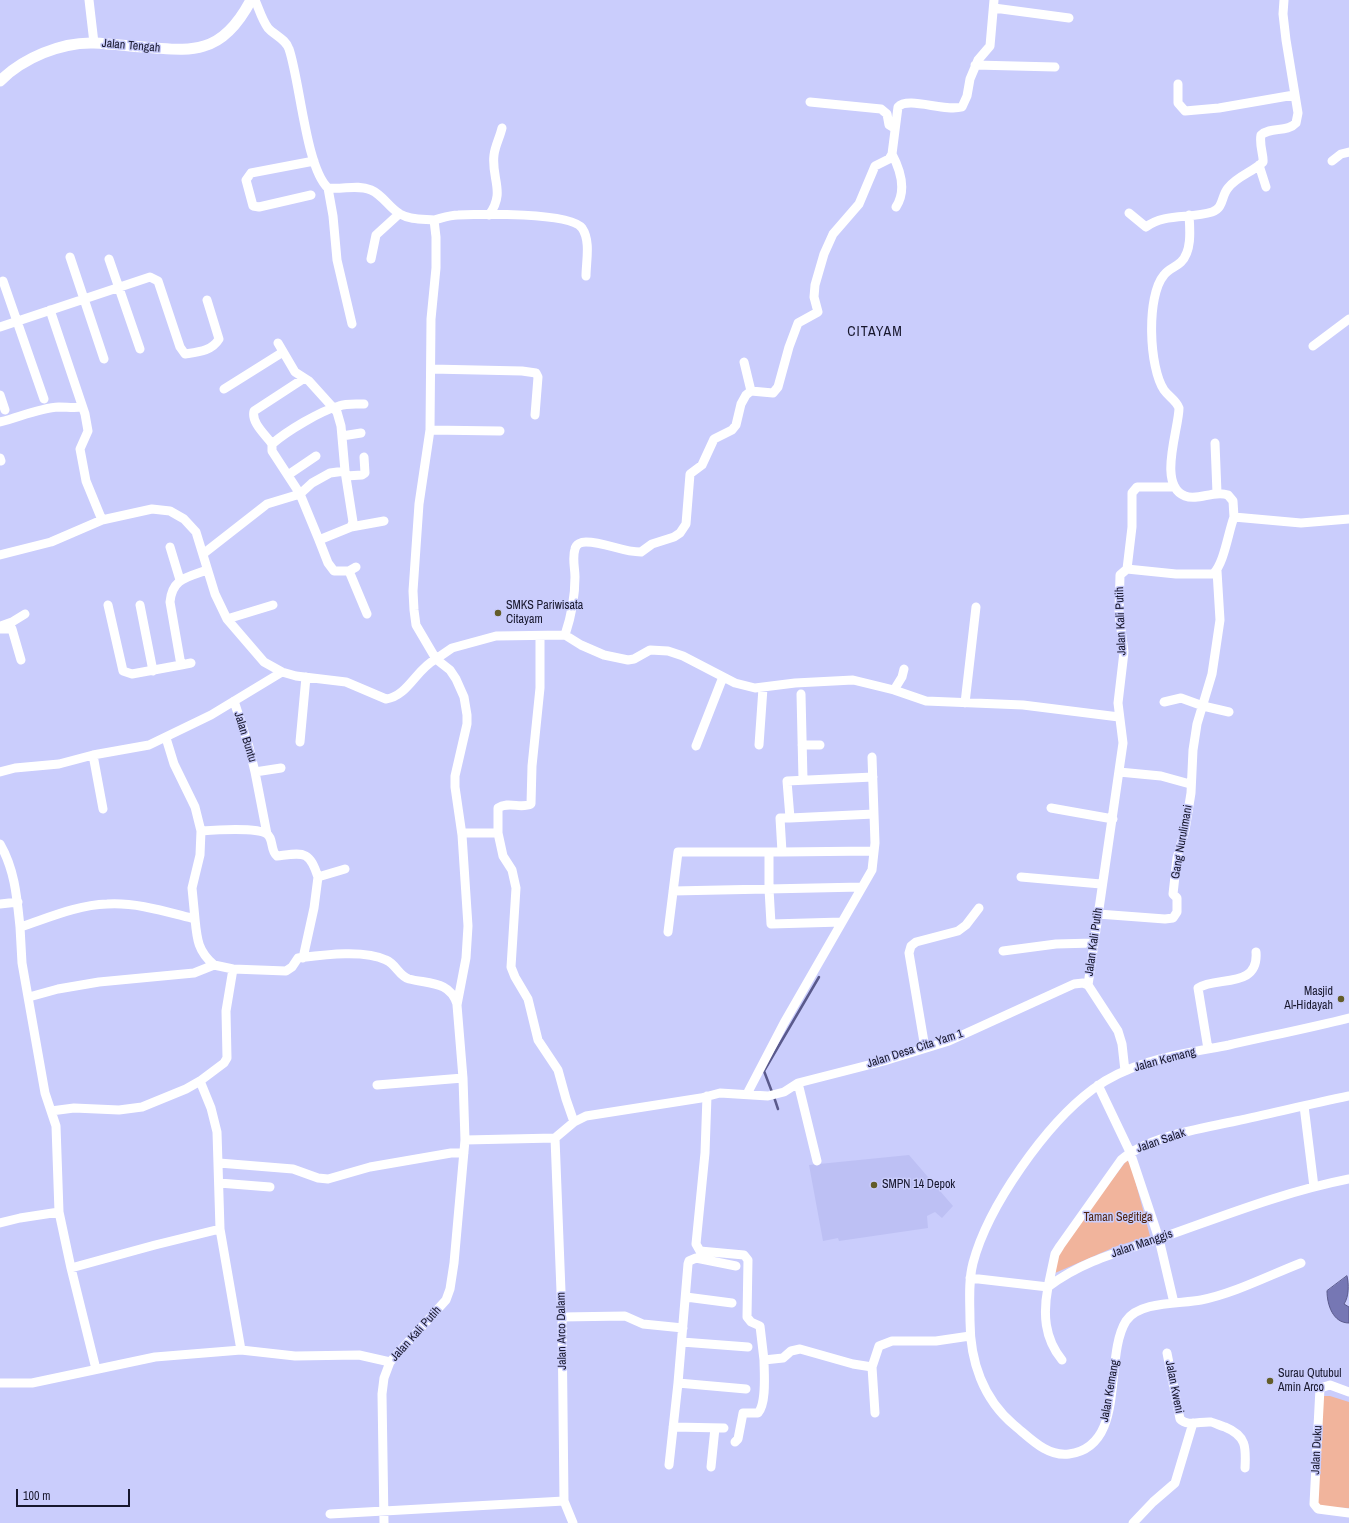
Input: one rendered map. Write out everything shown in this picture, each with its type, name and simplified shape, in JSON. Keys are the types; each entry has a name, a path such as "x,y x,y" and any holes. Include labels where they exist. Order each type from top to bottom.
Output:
{"main road":[{"name":"Jalan Tengah","path":"0,81 12,70 33,58 68,47 94,43 171,49 205,46 223,36 238,21 251,0"}],"street":[{"path":"89,0 94,43"},
{"path":"255,0 267,27 288,46 314,161 323,183 328,188 333,216 337,260 352,324"},
{"path":"1129,213 1146,227 1162,219 1212,212 1219,208 1228,187 1260,165 1264,158 1260,148 1261,135 1270,130 1291,127 1296,123 1298,113 1294,95 1283,14 1284,0"},
{"path":"896,207 901,199 902,175 892,154 894,128 898,107 903,103 917,103 955,109 962,106 967,96 970,79 976,65 990,46 994,4 1069,18"},
{"path":"976,65 1055,67"},
{"path":"1178,84 1178,103 1185,111 1219,108 1294,95"},
{"path":"810,102 881,108 887,114 889,125 894,128"},
{"path":"489,215 494,208 499,192 494,157 502,128"},
{"path":"1332,161 1342,154 1349,152"},
{"path":"565,635 573,596 576,547 585,542 641,552 652,544 674,537 680,533 686,524 690,474 702,465 714,439 732,430 736,425 741,404 746,395 751,391 769,394 774,393 778,387 789,347 798,322 818,312 814,297 815,285 824,254 833,234 859,204 875,166 892,154"},
{"path":"311,195 259,207 253,206 250,200 246,180 251,173 314,161"},
{"path":"1260,165 1266,187"},
{"path":"328,188 352,187 372,190 379,194 399,214 419,219 434,220 458,215 564,219 577,224 587,239 586,276"},
{"path":"371,259 376,234 399,214"},
{"path":"1119,772 1161,776 1190,784 1197,724 1212,674 1220,620 1217,571 1220,566 1228,532 1234,517 1233,501 1230,497 1217,493 1186,496 1179,493 1175,487 1170,464 1180,408 1176,401 1164,390 1157,372 1153,354 1153,318 1155,299 1160,281 1164,275 1184,259 1190,234 1189,215"},
{"path":"434,220 436,237 436,268 431,319 432,369 430,430 418,510 414,610 419,630 436,659 450,670 461,689 466,706 467,724 455,776 455,787 462,833 468,926 466,958 457,1005"},
{"path":"70,257 104,359"},
{"path":"109,259 120,287 140,349"},
{"path":"0,327 150,277 157,279 180,347 185,354 198,352 212,347 219,339 207,300"},
{"path":"3,281 44,399"},
{"path":"50,310 82,407 88,431 81,447 86,481 102,520"},
{"path":"1313,346 1349,319"},
{"path":"278,343 295,372 314,385 338,412 342,436 345,474 353,522 351,527"},
{"path":"224,389 283,352"},
{"path":"744,362 751,391"},
{"path":"432,369 522,371 536,373 538,376 536,415"},
{"path":"304,378 254,411 254,418 272,444 272,451 300,494 330,568 339,572 353,569 367,614"},
{"path":"0,395 5,410"},
{"path":"272,444 286,433 333,408 348,404 364,404"},
{"path":"0,422 37,411 61,407 82,407"},
{"path":"430,430 500,431"},
{"path":"342,436 361,433"},
{"path":"1215,443 1217,493"},
{"path":"288,475 316,456"},
{"path":"203,554 267,504 300,494 324,475 335,472 362,475 365,473 364,457"},
{"path":"1127,569 1132,527 1132,493 1134,489 1137,487 1175,487"},
{"path":"0,555 40,546 102,520 152,509 170,511 184,519 196,532 215,594 227,619 264,662 282,672 306,677 346,682 360,687 380,698 391,698 401,693 418,672 452,648 490,637 565,635 581,645 604,655 628,660 634,660 650,650 668,651 683,656 723,677 747,686 763,688 795,683 853,680 894,690 926,701 1034,706 1120,717"},
{"path":"1234,517 1301,523 1349,519"},
{"path":"319,540 351,527 384,521"},
{"path":"170,547 180,580"},
{"name":"Jalan Kali Putih","path":"1088,985 1101,884 1113,819 1123,743 1118,703 1124,652 1120,632 1120,575 1127,569 1202,575 1212,574 1217,571"},
{"path":"181,665 170,602 170,592 180,580 207,570"},
{"path":"108,605 123,671 132,674 192,663"},
{"path":"140,605 153,671"},
{"path":"227,619 273,605"},
{"path":"965,703 976,607"},
{"path":"0,628 25,614"},
{"path":"0,628 12,630 21,660"},
{"path":"540,636 540,688 532,766 531,804 527,806 504,805 498,808 498,833 503,856 512,870 516,888 511,967 515,977 528,998 533,1026 538,1040 558,1070 574,1122"},
{"path":"894,690 902,677 904,670"},
{"path":"0,772 15,768 60,764 93,755 149,745 166,738 211,714 282,672"},
{"path":"300,742 306,677"},
{"path":"696,746 723,677"},
{"path":"759,745 763,688"},
{"path":"801,694 803,780"},
{"path":"1164,702 1181,698 1203,706 1229,712"},
{"name":"Jalan Buntu","path":"234,701 249,747 255,772 281,768"},
{"path":"166,738 174,764 195,807 201,831 200,855 192,888 199,945 204,956 214,965 233,969 286,971 292,967 296,960 303,958 359,953 379,957 393,963 401,975 408,978 440,984 447,987 452,992 457,1005"},
{"path":"802,745 820,745"},
{"path":"93,755 103,809"},
{"path":"747,1094 784,1023 872,870 874,851 874,814 872,757"},
{"path":"255,772 267,834 274,854 277,856 292,854 308,856 312,861 318,877 314,908 303,958"},
{"path":"790,818 787,781 873,777"},
{"name":"Gang Nurulimani","path":"1098,914 1165,919 1173,918 1175,915 1177,898 1173,894 1177,858 1185,830 1191,789 1190,784"},
{"path":"1051,808 1113,819"},
{"path":"782,852 780,818 874,814"},
{"path":"201,831 245,830 267,834"},
{"path":"462,833 498,833"},
{"path":"0,844 12,871 18,902 21,956 45,1093 56,1126 59,1212 96,1369"},
{"path":"668,932 678,852 874,851"},
{"path":"769,852 771,924 842,922"},
{"path":"318,877 345,869"},
{"path":"1021,877 1101,884"},
{"path":"673,891 862,887"},
{"path":"0,904 18,902"},
{"path":"20,927 72,911 105,904 131,905 195,919"},
{"path":"925,1048 909,953 911,946 916,942 958,931 966,925 979,908"},
{"path":"1003,951 1056,944 1094,943"},
{"path":"1208,1049 1198,988 1237,980 1248,975 1256,964 1256,952"},
{"path":"29,998 58,989 100,982 194,973 214,965"},
{"path":"51,1111 74,1108 119,1110 142,1107 186,1089 200,1081 224,1063 228,1058 226,1011 233,969"},
{"name":"Jalan Desa Cita Yam 1","path":"555,1138 574,1122 586,1116 724,1092 768,1096 784,1092 798,1083 949,1041 995,1021 1071,984 1083,983 1088,985"},
{"path":"1088,985 1118,1031 1122,1044 1125,1071"},
{"name":"Jalan Kali Putih","path":"384,1523 382,1394 384,1378 390,1362 430,1320 448,1295 454,1264 465,1146 463,1078 457,1005"},
{"name":"Jalan Kemang","path":"1301,1263 1220,1295 1201,1300 1174,1303 1139,1310 1126,1320 1119,1340 1110,1404 1102,1432 1088,1447 1069,1454 1058,1454 1046,1451 1010,1422 983,1388 978,1377 970,1336 970,1278 985,1228 1016,1174 1054,1128 1081,1099 1098,1085 1125,1071 1160,1059 1349,1018"},
{"path":"377,1085 463,1078"},
{"path":"200,1081 211,1108 217,1132 220,1229 241,1350"},
{"path":"798,1083 817,1161"},
{"path":"1098,1085 1130,1152 1159,1238 1174,1303"},
{"path":"707,1096 706,1152 696,1244 700,1251 744,1255 748,1260 747,1317 751,1322 760,1326 764,1360 763,1392 760,1410 758,1413 744,1413 738,1439 735,1442"},
{"name":"Jalan Salak","path":"1048,1286 1055,1254 1121,1160 1130,1152 1151,1143 1190,1132 1349,1096"},
{"path":"1304,1106 1314,1187"},
{"path":"219,1163 294,1169 318,1178 328,1179 370,1167 451,1153 465,1146 555,1138"},
{"name":"Jalan Arco Dalam","path":"555,1138 562,1317 564,1501 573,1523"},
{"name":"Jalan Manggis","path":"1048,1286 1067,1272 1114,1253 1227,1213 1314,1187 1349,1179"},
{"path":"219,1183 270,1187"},
{"path":"0,1223 20,1218 59,1212"},
{"path":"71,1268 220,1229"},
{"path":"669,1465 689,1261 696,1258 736,1266"},
{"path":"970,1278 1048,1286 1044,1314 1051,1344 1062,1360"},
{"path":"686,1297 732,1303"},
{"path":"562,1317 625,1316 643,1324 683,1328"},
{"path":"875,1414 872,1367 879,1346 887,1342 936,1341 970,1336"},
{"path":"682,1342 748,1347"},
{"path":"764,1360 783,1358 791,1351 800,1348 853,1364 872,1367"},
{"path":"0,1383 32,1383 155,1357 241,1350 295,1356 359,1356 390,1362"},
{"name":"Jalan Kweni","path":"1167,1353 1180,1419 1184,1422 1193,1423 1212,1422 1240,1435 1246,1452 1245,1468"},
{"path":"678,1384 746,1389"},
{"name":"Jalan Duku","path":"1349,1392 1330,1385 1320,1388 1314,1504 1318,1509 1349,1513"},
{"path":"1133,1523 1153,1502 1175,1483 1193,1423"},
{"path":"673,1427 720,1428 711,1467"},
{"path":"330,1514 564,1501"}],"shaded area":[{"name":"SMPN 14 Depok","path":"909,1155 953,1206 942,1218 935,1212 927,1216 928,1228 839,1241 838,1238 823,1241 809,1165"},
{"path":"1347,1276 1348,1290 1347,1298 1344,1304 1349,1307 1349,1323 1343,1322 1335,1317 1328,1302 1327,1291"}],"green space":[{"name":"Taman Segitiga","path":"1127,1160 1131,1165 1150,1236 1117,1246 1055,1273 1058,1251"},
{"path":"1322,1396 1330,1396 1349,1402 1349,1508 1317,1507"}],"waterway":[{"path":"772,1092 764,1071 819,977"},
{"path":"774,1097 778,1109"}],"place":[{"name":"SMKS Pariwisata Citayam","path":"498,613"},
{"name":"Masjid Al-Hidayah","path":"1341,999"},
{"name":"SMPN 14 Depok","path":"874,1185"},
{"name":"Surau Qutubul Amin Arco","path":"1270,1381"}],"district":[{"name":"CITAYAM","path":"875,332"}]}
